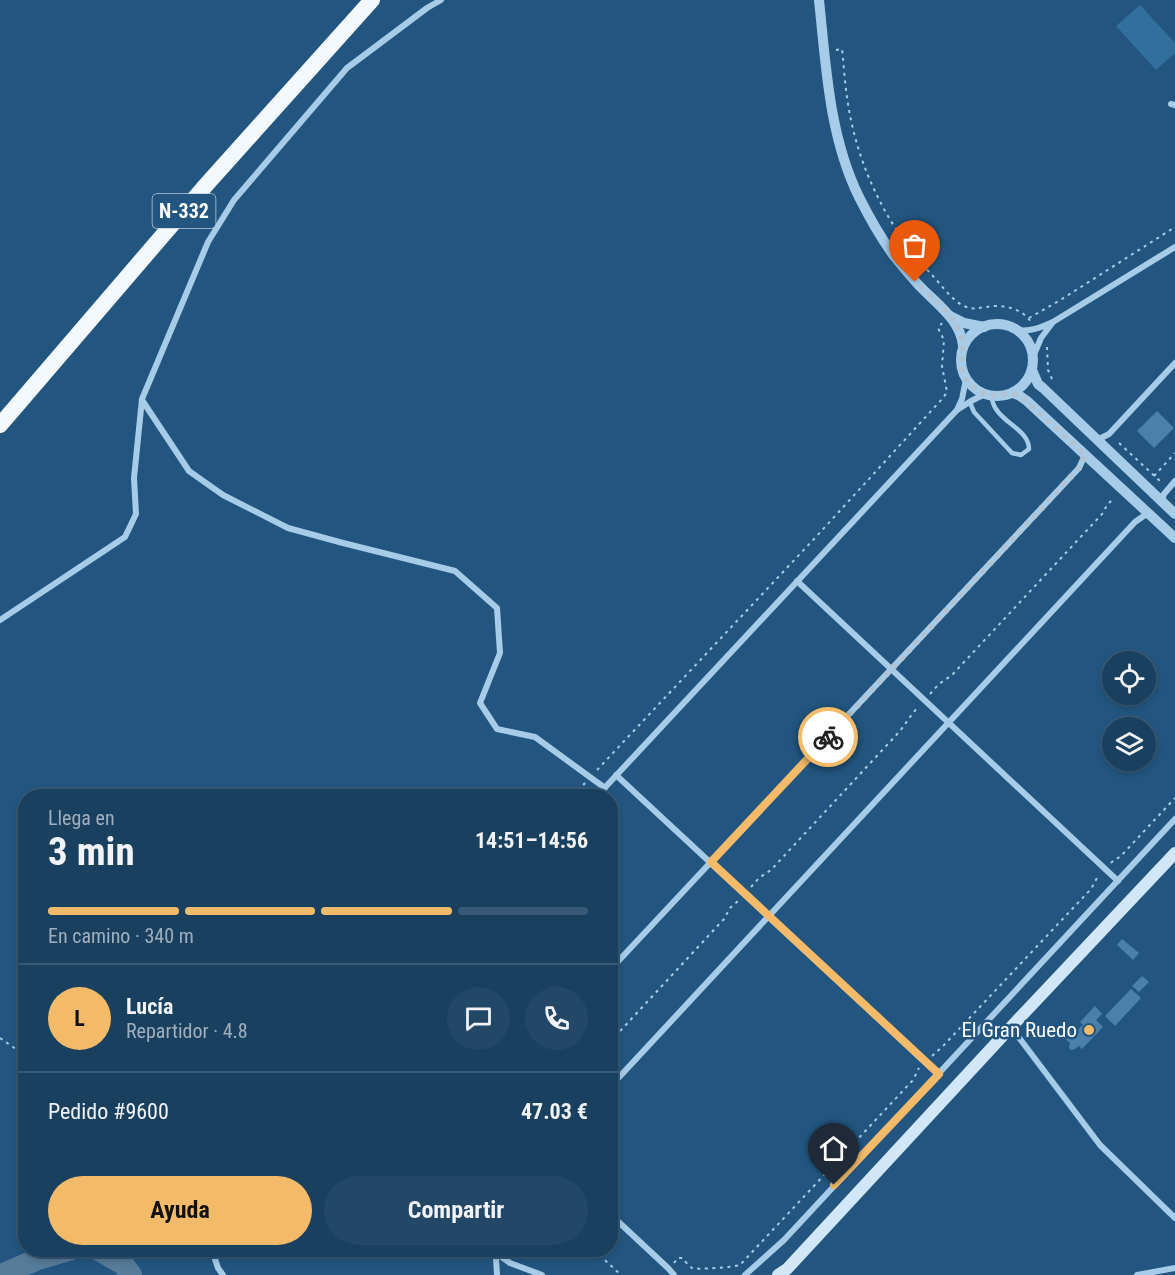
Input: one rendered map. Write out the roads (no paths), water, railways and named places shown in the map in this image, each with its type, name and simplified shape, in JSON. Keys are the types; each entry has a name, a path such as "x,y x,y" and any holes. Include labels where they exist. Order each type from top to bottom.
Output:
{"highway":[{"name":"N-332","path":"0,424 206,185 372,0"}],"main road":[{"path":"783,1273 1175,853"}],"street":[{"path":"0,620 125,537 135,514 134,478 142,399 208,242 234,200 347,68 441,0"},
{"path":"819,0 829,93 845,162 859,196 894,256 915,282 949,316 960,334 963,346 962,372 970,385 978,391 1001,396 1022,388 1032,370 1033,357 1041,338 1053,322"},
{"path":"963,346 974,332 984,327 998,325 1024,331 1053,322 1175,247"},
{"path":"949,316 964,323 984,327"},
{"path":"1018,330 1028,341 1033,357"},
{"path":"1097,440 1109,434 1175,363"},
{"path":"1032,370 1038,384 1175,514"},
{"path":"957,410 966,379"},
{"path":"1013,393 1027,401 1175,538"},
{"path":"142,399 189,471 223,495 288,528 455,571 497,608 500,653 480,704 497,729 535,737 605,788 957,410 988,394"},
{"path":"618,961 1079,468 1085,455"},
{"path":"1162,501 1175,480"},
{"path":"618,1078 1135,522 1148,513"},
{"path":"797,581 1118,881"},
{"path":"616,775 939,1074"},
{"path":"745,1275 784,1240 1175,819"},
{"path":"1011,1027 1100,1145 1175,1218"},
{"path":"618,1221 674,1275"},
{"path":"214,1257 223,1275"},
{"path":"495,1257 497,1275"},
{"path":"501,1257 510,1263 542,1275"},
{"path":"1137,1275 1175,1268"},
{"path":"523,1275 533,1272"}],"lane":[{"path":"971,401 974,412 1012,453 1021,455 1029,449 1029,442 996,410 988,394"}],"waterway":[{"path":"1,1275 45,1257"},
{"path":"111,1257 123,1264 131,1275"}],"place":[{"name":"El Gran Ruedo","path":"1089,1030"}]}
